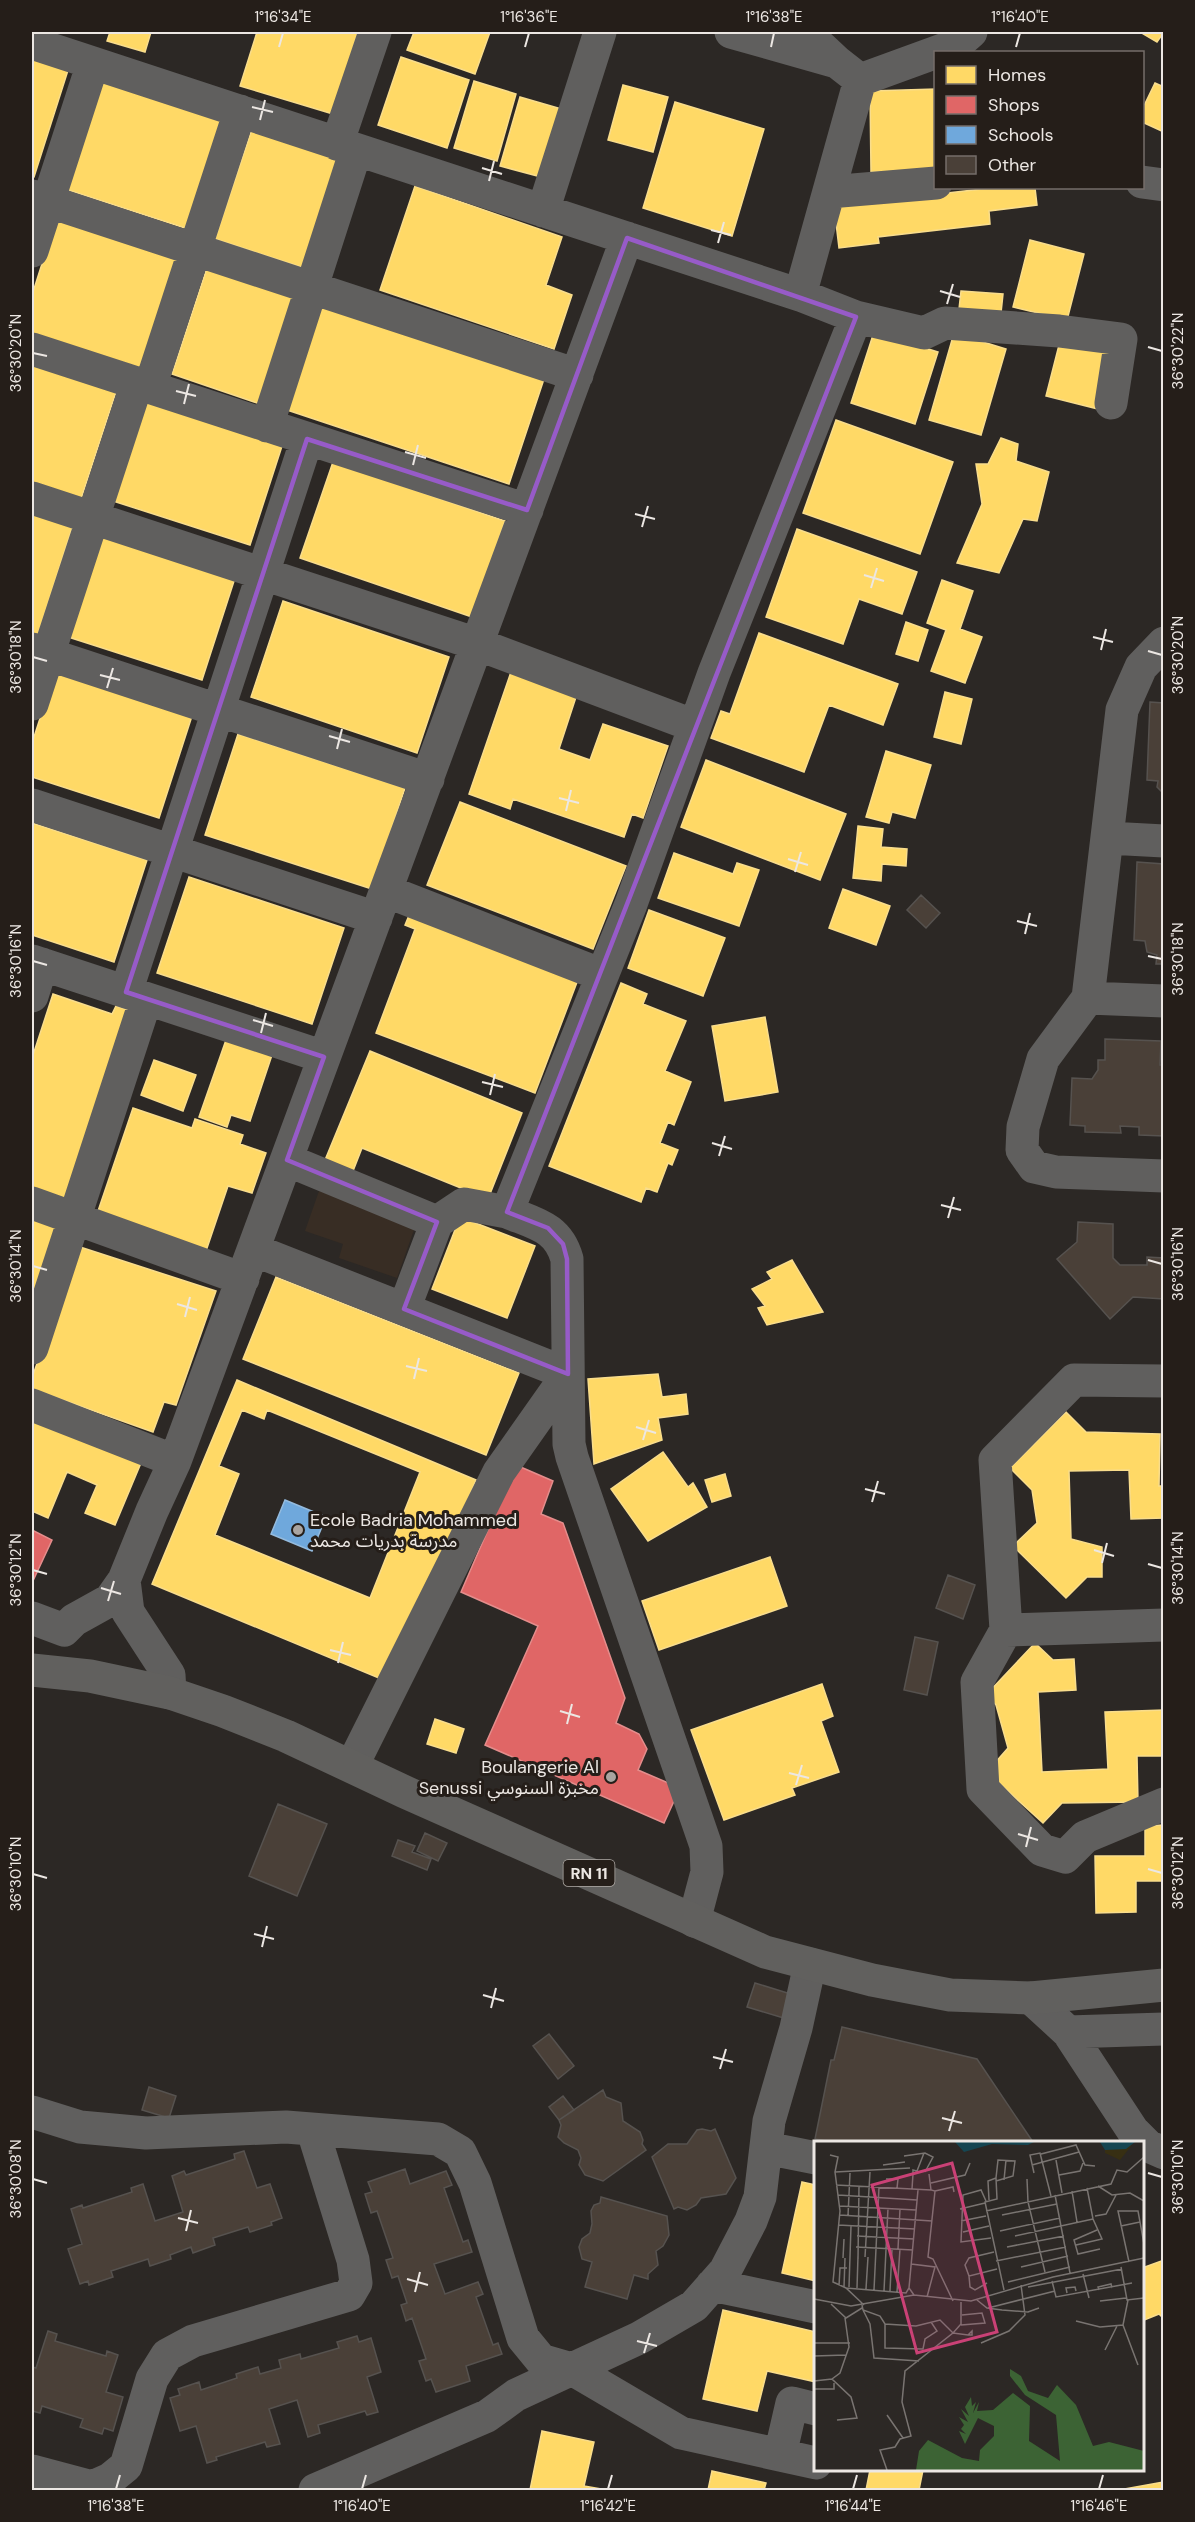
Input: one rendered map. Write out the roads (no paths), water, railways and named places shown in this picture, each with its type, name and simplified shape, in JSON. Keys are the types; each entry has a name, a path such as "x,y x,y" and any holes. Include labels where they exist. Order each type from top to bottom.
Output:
{"main road":[{"name":"RN 11","path":"39,1671 90,1676 170,1693 286,1736 765,1952 872,1980 950,1995 1031,1998 1164,1985"}],"street":[{"path":"267,426 311,288 375,32"},
{"path":"543,211 600,32"},
{"path":"805,32 849,71"},
{"path":"752,34 849,71 956,45 971,32"},
{"path":"32,43 800,295 856,317 924,333 945,323 1059,331 1121,339 1111,404"},
{"path":"32,251 39,199 93,63"},
{"path":"800,295 829,192 849,71"},
{"path":"32,704 40,652 195,249 240,111"},
{"path":"1144,182 1164,185"},
{"path":"829,192 934,183"},
{"path":"39,199 577,375"},
{"path":"39,1671 51,1642 74,1620 110,1600 124,1580 152,1511 176,1461 627,238"},
{"path":"512,1199 631,904 714,673 856,317"},
{"path":"32,349 527,510"},
{"path":"32,1348 74,1218 136,995 172,852 307,439"},
{"path":"32,498 477,644 695,726"},
{"path":"1164,643 1152,668 1122,710 1088,998 1043,1059 1023,1127 1022,1150 1034,1167 1056,1172 1164,1176"},
{"path":"40,652 428,779"},
{"path":"32,805 172,852 381,904 602,975"},
{"path":"1108,838 1164,841"},
{"path":"32,996 37,963 324,1057"},
{"path":"1088,998 1164,1001"},
{"path":"286,1160 438,1222"},
{"path":"404,1309 438,1222 464,1204 512,1199 548,1228 563,1244 567,1259 569,1444 706,1846 707,1872 694,1921"},
{"path":"32,1203 74,1218 248,1264 404,1309 568,1374"},
{"path":"352,1766 499,1472 568,1374"},
{"path":"1164,1382 1074,1380 995,1460 1006,1630 977,1682 983,1789 1042,1850 1065,1857 1085,1837 1164,1804"},
{"path":"32,1405 176,1461"},
{"path":"124,1580 128,1612 169,1675 170,1693"},
{"path":"32,1618 64,1629"},
{"path":"1006,1630 1164,1625"},
{"path":"315,2490 487,2416 516,2395 639,2338 694,2306 724,2271 760,2197 769,2121 796,2028 810,1964"},
{"path":"1031,1998 1068,2032 1133,2131 1143,2141"},
{"path":"1068,2032 1164,2029"},
{"path":"32,2112 80,2127 146,2133 286,2127 313,2131 438,2139 460,2152 475,2183 523,2338 541,2360 572,2369 681,2433 814,2463"},
{"path":"32,2471 92,2487 110,2479 126,2466 152,2379 167,2355 194,2341 349,2295 356,2283 353,2260 313,2131"},
{"path":"1144,2142 1163,2153"},
{"path":"766,2148 814,2158"},
{"path":"712,2285 814,2307"},
{"path":"780,2455 792,2403 814,2408"}],"place":[{"name":"Ecole Badria Mohammed مدرسة بدريات محمد","path":"298,1530"},
{"name":"Boulangerie Al Senussi مخبزة السنوسي","path":"611,1777"}]}
